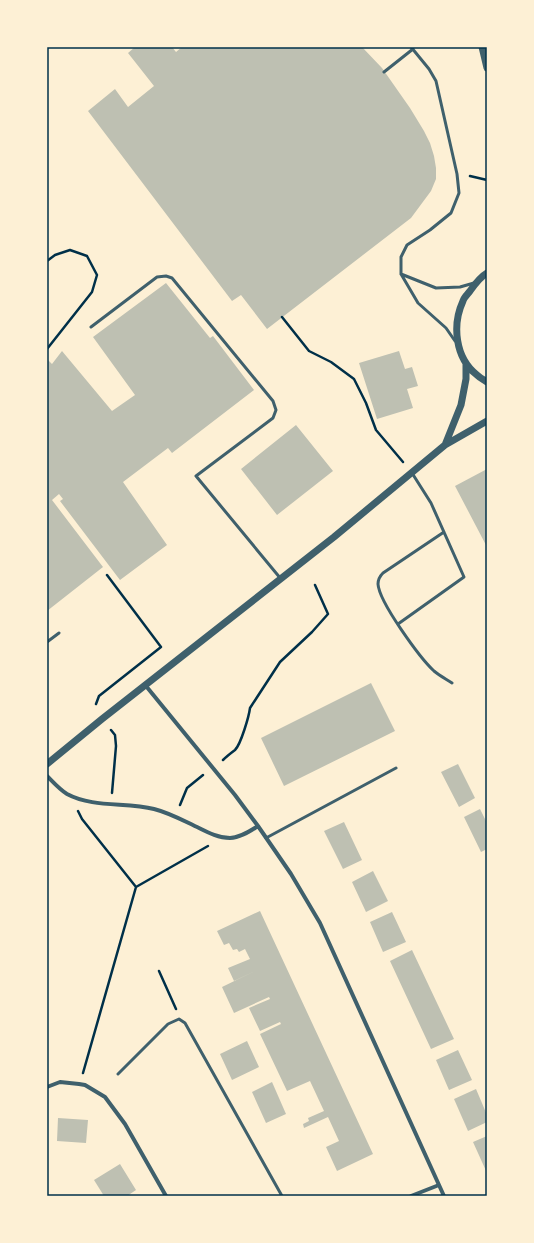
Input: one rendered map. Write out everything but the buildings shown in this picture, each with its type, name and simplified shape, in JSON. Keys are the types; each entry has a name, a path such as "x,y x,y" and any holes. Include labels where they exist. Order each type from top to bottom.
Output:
{"street":[{"path":"482,47 487,68"},
{"path":"486,272 475,283 463,300 457,320 457,343 466,363 476,375 487,382"},
{"path":"445,446 462,405 466,379 466,363"},
{"path":"47,764 281,579 445,446 487,420"},
{"path":"146,686 258,826 291,874 320,923 444,1196"},
{"path":"47,776 67,794 83,800 154,809 176,817 218,837 232,838 246,833 258,826"},
{"path":"47,1088 60,1082 79,1084 105,1097 126,1124 166,1196"},
{"path":"412,1196 439,1185"}],"lane":[{"path":"384,72 412,48 429,69 436,81 457,174 459,193 451,213 430,230 407,245 401,257 401,274 418,303 446,328 457,343"},
{"path":"401,274 436,288 460,287 475,283"},
{"path":"91,327 157,277 166,276 172,278 273,401 276,410 272,418 196,476 281,579"},
{"path":"398,624 464,577 432,503 412,473"},
{"path":"444,532 384,573 379,578 378,584 383,598 398,624 421,658 435,672 452,683"},
{"path":"47,642 58,633"},
{"path":"266,838 396,768"},
{"path":"118,1074 168,1024 179,1019 185,1023 282,1196"}],"path":[{"path":"457,174 487,180"},
{"path":"47,261 55,255 70,250 87,256 97,275 92,292 47,349"},
{"path":"282,317 309,351 331,362 354,379 366,403 376,430 412,473"},
{"path":"47,341 51,344"},
{"path":"107,575 161,647 99,696 95,710 115,735 116,746 111,804"},
{"path":"176,817 187,788 236,749 250,713 250,708 280,662 312,632 328,614 315,585"},
{"path":"67,794 82,819 136,887"},
{"path":"79,1084 136,887 206,848 218,837"},
{"path":"159,971 176,1005 179,1019"}]}
